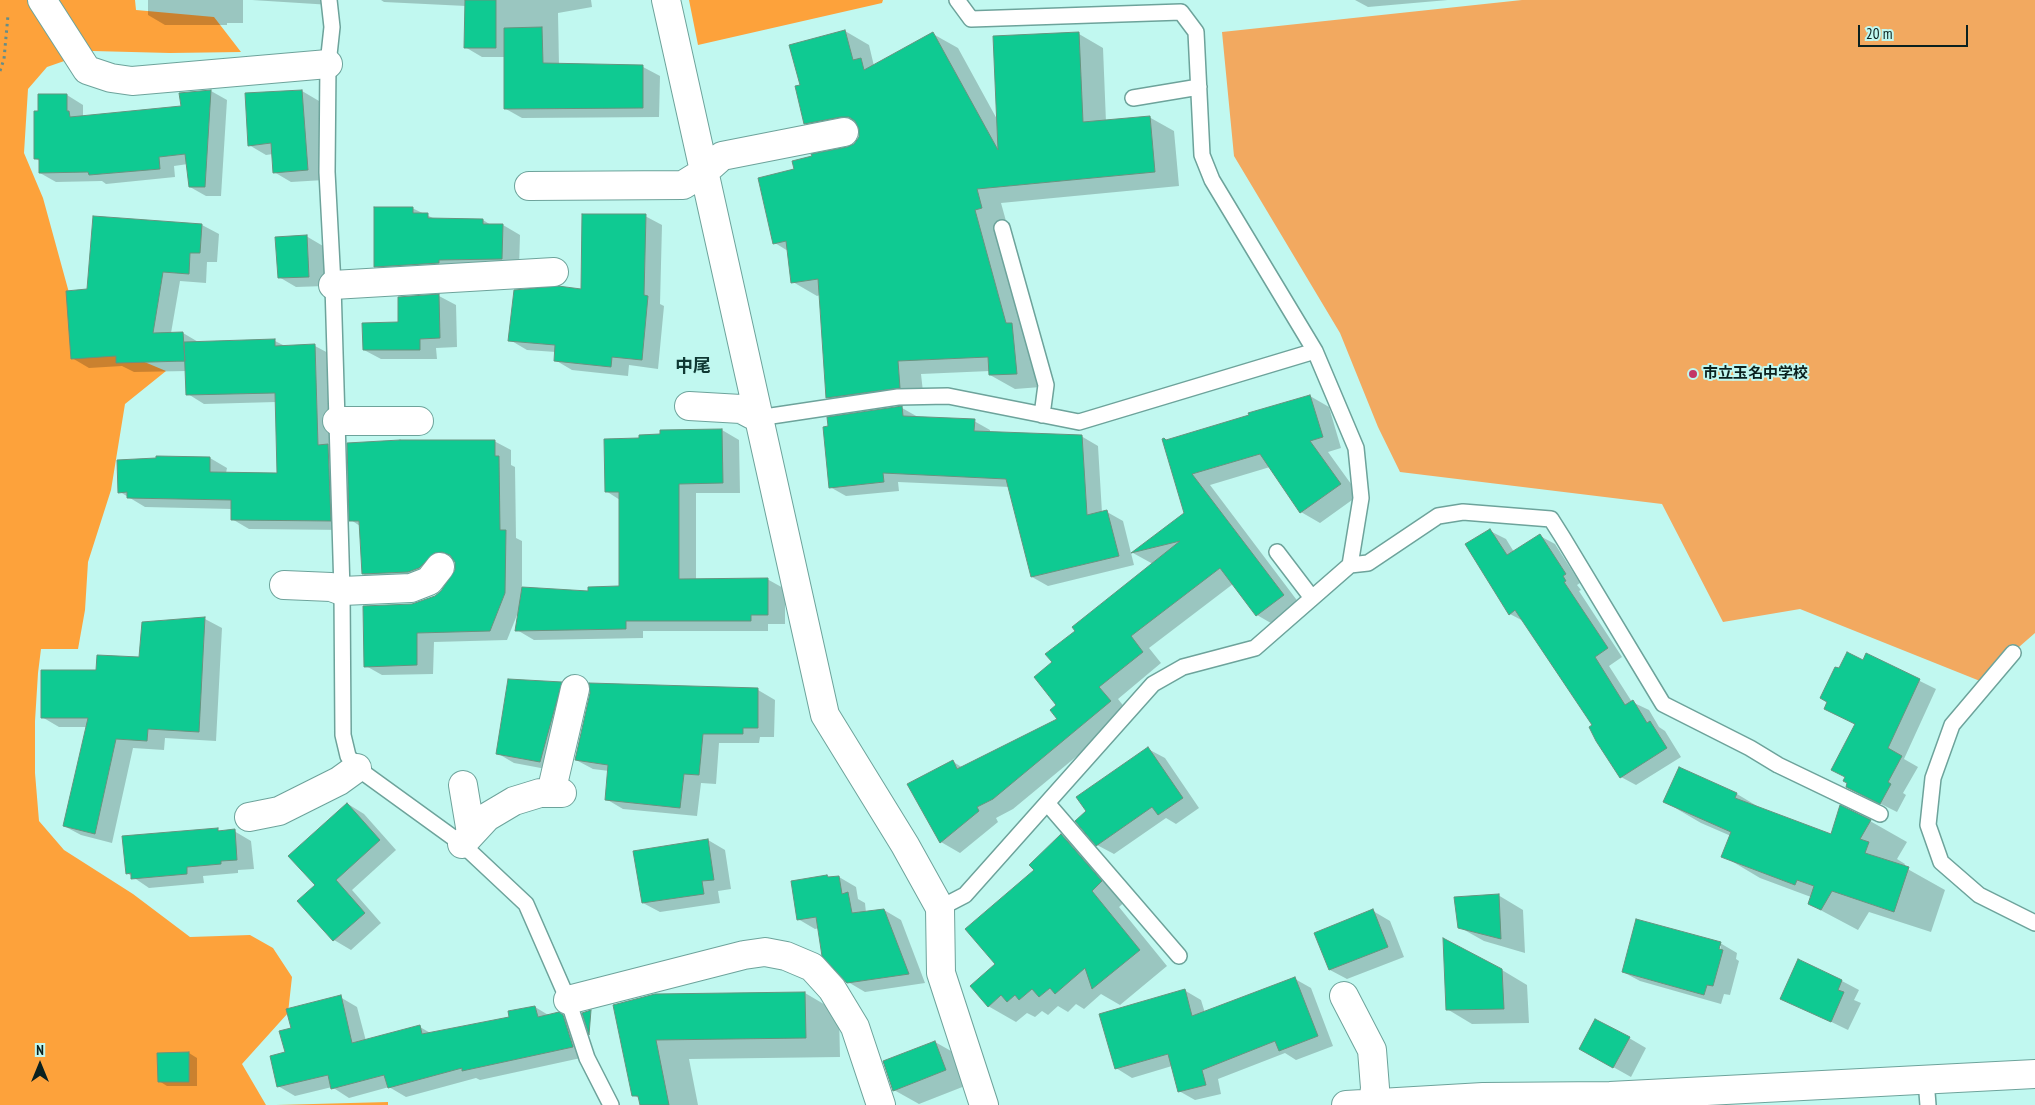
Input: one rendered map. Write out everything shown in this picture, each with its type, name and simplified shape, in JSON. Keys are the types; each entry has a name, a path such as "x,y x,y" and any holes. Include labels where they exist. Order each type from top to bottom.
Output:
{"street":[{"path":"42,0 88,70 111,78 132,81 328,64"},
{"path":"666,0 825,715 905,845 940,908 941,974 984,1105"},
{"path":"529,186 683,185 704,172 722,156 844,132"},
{"path":"334,285 554,272"},
{"path":"688,406 740,409 758,418"},
{"path":"337,421 419,421"},
{"path":"284,585 331,587 342,591 411,588 429,581 440,567"},
{"path":"467,838 487,817 514,801 540,793 557,793 575,689"},
{"path":"249,817 279,810 339,781 357,768"},
{"path":"463,785 467,838"},
{"path":"568,1000 744,955 765,952 786,956 812,967 832,989 855,1027 881,1105"},
{"path":"1344,996 1372,1050 1373,1104"},
{"path":"1346,1105 1927,1092 2035,1074"}],"lane":[{"path":"330,0 332,27 328,64 327,172 334,285 342,591 343,735 348,756 357,768 467,838 526,904 568,1000 587,1058 611,1105"},
{"path":"957,0 970,19 1180,12 1196,32 1202,154 1212,180 1315,351 1356,448 1361,498 1350,565"},
{"path":"1133,98 1199,87"},
{"path":"1002,228 1046,385 1042,414"},
{"path":"758,418 898,397 948,396 1079,422 1315,351"},
{"path":"940,908 965,895 1153,684 1182,666 1255,648 1350,565 1368,563 1438,516 1462,512 1550,520 1563,538 1663,704 1750,748 1778,765 1880,814"},
{"path":"1277,552 1312,598"},
{"path":"2013,652 1952,725 1933,778 1928,825 1941,862 1979,895 2035,923"},
{"path":"1047,803 1180,956"}],"path":[{"path":"0,71 4,59 8,15"}],"shaded area":[{"path":"0,0 135,0 136,10 214,17 241,52 93,51 47,67 28,89 24,153 43,198 71,300 123,353 166,371 125,404 111,490 88,562 85,610 78,649 41,649 35,721 35,773 39,821 64,850 133,894 190,937 250,935 273,948 292,977 288,1013 242,1064 266,1105 0,1105"},
{"path":"689,0 883,0 882,3 698,45"},
{"name":"市立玉名中学校","path":"1522,0 2035,0 2035,633 1980,681 1800,609 1723,622 1662,504 1400,472 1378,427 1340,333 1234,156 1222,32"},
{"path":"388,1102 388,1105 276,1105"}],"building":[{"path":"465,0 496,0 496,48 464,48"},
{"path":"542,27 543,63 643,65 643,108 504,109 504,28"},
{"path":"845,30 853,60 861,58 864,70 933,32 998,150 993,36 1079,32 1083,122 1150,116 1155,172 977,189 982,208 975,210 1006,323 1012,323 1017,374 989,375 988,357 898,361 900,388 826,398 818,279 791,283 786,241 773,244 758,178 794,169 792,161 812,156 811,154 847,147 854,144 859,137 859,129 855,121 849,117 804,124 795,86 800,85 789,45"},
{"path":"211,90 205,187 189,187 185,154 159,157 160,169 89,175 88,172 39,173 39,159 34,159 34,111 38,111 38,94 67,94 67,111 69,111 70,117 181,106 179,93"},
{"path":"302,90 308,170 273,173 271,143 248,146 245,93"},
{"path":"374,207 413,207 413,213 428,213 428,218 483,219 483,224 503,224 502,259 439,260 439,263 374,267"},
{"path":"582,214 646,214 644,295 648,296 642,360 612,357 611,367 554,361 555,345 508,341 514,290 558,286 581,289"},
{"path":"93,216 202,224 200,253 190,253 189,274 163,272 153,333 183,332 185,361 116,363 116,356 71,359 66,291 87,289"},
{"path":"307,235 309,277 278,278 275,237"},
{"path":"439,294 440,338 420,339 420,350 363,350 362,323 398,322 398,297"},
{"path":"275,339 275,346 315,344 318,445 328,444 331,521 231,520 231,500 127,498 127,492 118,493 117,460 156,458 156,456 210,457 210,472 277,473 275,393 186,395 184,342"},
{"path":"1310,395 1323,437 1310,441 1341,484 1300,513 1260,454 1192,474 1284,595 1256,616 1220,568 1131,636 1143,652 1099,687 1111,701 993,799 977,807 979,811 940,843 907,784 953,760 957,769 1057,719 1050,710 1056,705 1034,677 1052,662 1045,654 1075,631 1072,627 1180,541 1131,553 1184,513 1162,439 1166,440"},
{"path":"902,406 903,416 975,419 974,431 1082,435 1087,515 1107,510 1119,556 1031,577 1006,479 883,473 884,482 829,488 823,427 828,426 827,417"},
{"path":"722,429 723,483 679,484 679,579 768,578 768,615 751,615 751,621 626,621 626,629 515,631 522,587 588,591 588,587 619,586 619,492 605,492 604,439 639,438 639,435 660,434 660,430"},
{"path":"400,440 495,440 495,456 499,456 500,530 506,530 505,593 490,631 417,633 417,665 364,667 363,606 412,604 435,596 441,591 455,570 455,562 450,555 442,552 434,553 419,568 408,572 362,574 359,521 349,521 347,443"},
{"path":"1490,529 1507,555 1540,534 1566,574 1563,576 1566,581 1564,582 1608,648 1595,657 1625,705 1633,700 1647,723 1650,721 1667,748 1620,778 1596,741 1589,727 1592,725 1515,610 1509,615 1465,544"},
{"path":"205,617 199,732 148,729 147,741 116,739 95,834 63,826 88,718 41,718 41,670 96,670 97,655 139,657 142,622"},
{"path":"1847,652 1863,660 1866,653 1920,679 1888,748 1902,756 1888,782 1891,784 1880,804 1846,787 1847,783 1843,781 1845,777 1831,770 1855,724 1824,709 1827,702 1820,698 1835,667 1839,668"},
{"path":"508,679 562,682 540,762 496,754"},
{"path":"589,683 758,688 758,728 743,728 743,734 703,734 699,775 684,774 680,808 605,800 608,765 575,760 590,693"},
{"path":"1148,747 1183,798 1158,815 1152,807 1096,846 1075,821 1086,811 1076,797"},
{"path":"1679,767 1737,793 1735,798 1831,834 1840,805 1871,820 1860,839 1869,842 1865,853 1909,867 1894,912 1832,891 1821,910 1808,904 1814,886 1797,880 1795,885 1721,857 1731,832 1663,802"},
{"path":"347,803 380,840 336,880 365,913 333,941 297,901 315,885 288,856"},
{"path":"218,828 218,831 235,829 237,860 221,861 221,864 187,867 187,874 131,879 131,873 126,874 122,836"},
{"path":"1061,834 1102,881 1092,891 1140,950 1092,989 1085,968 1055,994 1050,988 1039,997 1032,989 1019,1000 1015,995 1007,1002 1001,995 988,1007 970,986 995,964 965,929 1034,870 1029,865"},
{"path":"708,839 714,880 702,881 704,894 642,903 633,851"},
{"path":"827,875 828,877 839,876 842,894 848,892 852,913 884,909 909,974 847,983 822,956 816,917 797,920 791,881"},
{"path":"1499,894 1501,939 1458,928 1454,897"},
{"path":"1373,909 1388,947 1329,970 1314,933"},
{"path":"1636,919 1721,942 1719,949 1723,950 1713,986 1707,985 1704,995 1622,972"},
{"path":"1443,938 1502,969 1504,1009 1446,1010"},
{"path":"1798,959 1842,980 1838,990 1844,992 1831,1022 1780,999"},
{"path":"1295,977 1318,1036 1279,1051 1275,1041 1202,1070 1206,1085 1178,1092 1168,1054 1115,1069 1099,1014 1185,989 1192,1016"},
{"path":"805,992 806,1038 656,1040 669,1105 640,1105 638,1096 632,1096 613,1005 655,994"},
{"path":"341,995 352,1043 420,1025 422,1034 509,1017 508,1011 535,1006 538,1017 559,1012 563,1015 573,1047 462,1071 462,1068 388,1088 384,1075 331,1089 328,1075 277,1087 270,1056 285,1052 279,1031 291,1028 286,1009"},
{"path":"591,1010 589,1035 582,1013"},
{"path":"1595,1019 1630,1037 1613,1068 1579,1049"},
{"path":"935,1041 946,1070 893,1091 883,1061"},
{"path":"189,1052 189,1082 158,1082 157,1053"}],"place":[{"name":"市立玉名中学校","path":"1693,374"}],"district":[{"name":"中尾","path":"693,367"}]}
